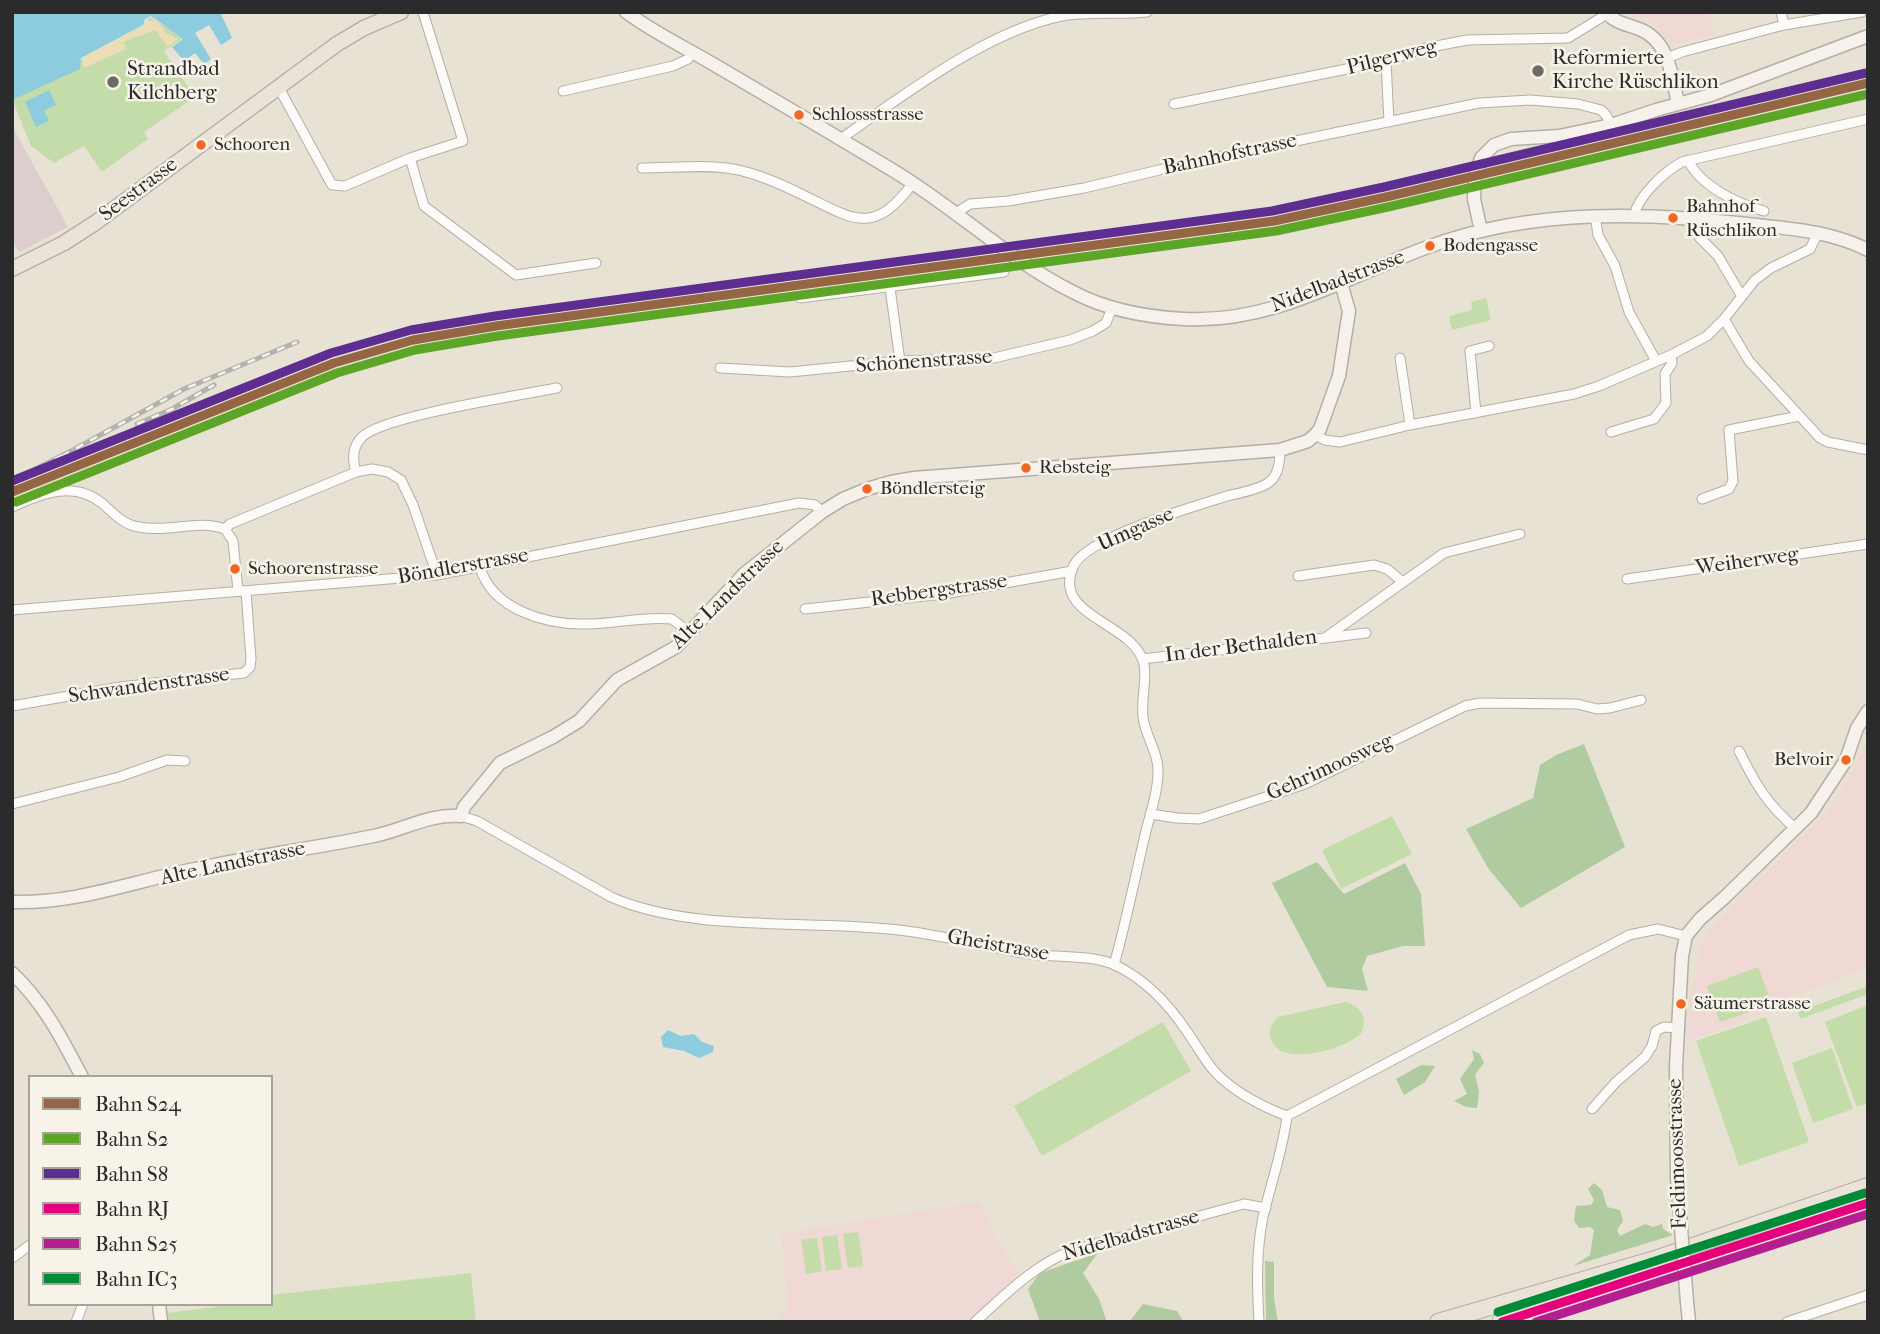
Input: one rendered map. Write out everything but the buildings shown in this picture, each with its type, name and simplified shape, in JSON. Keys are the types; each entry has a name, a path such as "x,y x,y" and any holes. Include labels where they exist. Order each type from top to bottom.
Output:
{"highway":[{"path":"1438,1322 1652,1260 1868,1186"},
{"path":"1500,1322 1689,1265 1868,1204"}],"main road":[{"name":"Seestrasse","path":"12,269 78,235 337,44 364,28 401,12"}],"street":[{"path":"279,88 332,184 345,186 410,158 463,141 424,12"},
{"path":"625,12 913,183 956,213"},
{"path":"839,140 924,82 994,40 1019,29 1064,16 1147,12"},
{"path":"1780,12 1784,25"},
{"path":"1667,58 1784,25 1862,12"},
{"path":"1606,13 1620,23 1646,32 1657,41 1667,58 1678,104"},
{"name":"Pilgerweg","path":"1174,104 1386,61 1426,48 1467,40 1568,38 1606,13"},
{"path":"1481,231 1474,182 1478,164 1490,147 1507,140 1559,136 1611,125 1711,95 1868,36"},
{"path":"563,91 673,66 688,59 693,52"},
{"path":"1386,61 1390,122"},
{"name":"Bahnhofstrasse","path":"956,213 970,204 1060,192 1479,103 1530,100 1598,108 1606,114 1611,125"},
{"path":"1634,216 1639,202 1663,175 1688,160 1868,118"},
{"path":"410,158 424,206 516,275 596,263"},
{"path":"1688,160 1706,181 1717,189 1764,211"},
{"path":"642,168 732,169 765,177 840,214 862,219 883,213 896,204 913,183"},
{"name":"Nidelbadstrasse","path":"956,213 1040,273 1074,293 1112,308 1159,317 1216,319 1257,313 1292,303 1430,246 1481,231 1555,219 1634,216 1698,220 1818,233 1840,237 1867,248"},
{"path":"1595,216 1598,235 1615,266 1629,312 1656,361"},
{"path":"1698,220 1699,237 1718,256 1741,295"},
{"path":"1341,283 1349,304 1343,356 1339,376 1320,429 1315,435 1325,440 1340,442 1410,425 1574,394 1671,355 1707,336 1755,280 1771,268 1811,249 1818,233"},
{"path":"800,298 1004,272"},
{"path":"890,288 900,361"},
{"name":"Schönenstrasse","path":"720,368 790,372 900,361 995,358 1070,340 1093,331 1106,323 1112,308"},
{"path":"1724,319 1749,361 1820,438 1868,450"},
{"path":"1476,414 1471,351 1489,346"},
{"path":"1611,432 1654,419 1665,403 1665,374 1672,363 1671,355"},
{"path":"1400,358 1410,425"},
{"path":"356,472 353,460 361,438 382,425 556,388"},
{"path":"1702,499 1729,489 1733,481 1729,430 1799,415"},
{"name":"Alte Landstrasse","path":"12,902 64,900 92,895 193,869 377,835 439,816 461,816 464,807 500,763 579,721 617,680 677,648 744,574 822,512 867,489 891,481 914,478 1280,450 1308,441 1315,435"},
{"name":"Umgasse","path":"1072,570 1078,559 1109,539 1174,513 1268,483 1278,470 1280,450"},
{"path":"225,529 230,524 356,472 372,469 388,472 401,480 437,575"},
{"path":"12,507 47,493 69,490 96,498 125,522 140,528 204,525 225,529 233,541 242,591"},
{"name":"Böndlerstrasse","path":"12,610 437,575 799,503 815,505 822,512"},
{"name":"In der Bethalden","path":"1142,659 1325,638 1444,553 1520,534"},
{"name":"Weiherweg","path":"1627,579 1868,544"},
{"path":"1298,576 1374,565 1387,569 1403,582"},
{"path":"480,567 484,579 507,605 536,617 585,624 665,618 677,622 690,633"},
{"path":"1072,570 1071,589 1081,607 1124,635 1137,648 1142,659 1144,726 1158,765 1150,814 1114,965"},
{"name":"Rebbergstrasse","path":"806,609 944,594 1072,570"},
{"name":"Schwandenstrasse","path":"12,706 120,687 244,673 250,667 251,659 242,591"},
{"path":"1325,638 1366,633"},
{"name":"Gehrimoosweg","path":"1150,814 1199,819 1305,784 1465,706 1480,703 1577,704 1597,709 1641,699"},
{"path":"1259,1322 1258,1262 1266,1208 1285,1136 1287,1116 1629,935 1658,929 1686,936 1700,919 1796,829 1826,793 1846,760 1857,728 1868,711"},
{"path":"1739,751 1757,787 1774,809 1796,829"},
{"path":"12,804 119,778 167,760 185,761"},
{"name":"Gheistrasse","path":"461,816 478,821 611,897 659,914 748,922 891,929 1032,954 1096,960 1114,965 1156,994 1172,1010 1211,1067 1227,1083 1265,1107 1287,1116"},
{"name":"Feldimoosstrasse","path":"1686,936 1682,956 1675,1116 1677,1178 1689,1322"},
{"path":"12,973 31,990 49,1016 81,1075"},
{"name":"Feldimoosstrasse","path":"1592,1109 1616,1082 1645,1057 1659,1027 1679,1028"},
{"name":"Nidelbadstrasse","path":"975,1322 1039,1266 1054,1258 1244,1204 1266,1208"},
{"path":"12,1258 28,1246"},
{"path":"1787,1322 1868,1295"}],"shaded area":[{"path":"1629,12 1709,12 1714,34 1675,45 1664,38 1652,23"},
{"path":"12,126 68,227 19,252 12,240"},
{"path":"1868,738 1868,968 1778,1002 1775,1009 1687,1042 1690,992 1696,976 1698,951 1706,933 1831,807"},
{"path":"980,1202 997,1242 1020,1273 966,1322 776,1322 788,1305 781,1233"}],"green space":[{"name":"Strandbad Kilchberg","path":"150,17 183,38 164,51 195,97 144,132 148,139 102,172 84,146 54,163 31,146 12,99 144,25"},
{"path":"1486,298 1491,320 1452,330 1449,316 1472,310 1471,302"},
{"path":"1584,744 1625,847 1521,908 1488,868 1466,829 1533,798 1540,765 1556,755"},
{"path":"1392,816 1412,854 1341,889 1322,850"},
{"path":"1317,862 1344,894 1405,863 1421,894 1425,946 1403,946 1367,956 1362,969 1368,991 1327,987 1272,883"},
{"path":"1758,967 1772,1004 1720,1022 1707,986"},
{"path":"1868,986 1868,994 1800,1019 1798,1012"},
{"path":"1345,1002 1359,1009 1363,1017 1362,1032 1355,1038 1331,1049 1302,1054 1279,1049 1272,1042 1271,1029 1278,1017"},
{"path":"1868,1005 1868,1103 1857,1107 1825,1022"},
{"path":"1766,1017 1809,1142 1739,1166 1696,1041"},
{"path":"1163,1022 1191,1071 1042,1156 1014,1106"},
{"path":"1832,1048 1853,1109 1813,1123 1792,1063"},
{"path":"1472,1050 1480,1054 1484,1063 1475,1074 1479,1092 1477,1108 1466,1107 1454,1101 1467,1094 1460,1079 1474,1059"},
{"path":"1421,1065 1435,1066 1425,1082 1404,1095 1396,1079"},
{"path":"1594,1183 1602,1190 1607,1207 1620,1210 1623,1221 1617,1230 1620,1236 1645,1224 1653,1227 1662,1224 1663,1229 1673,1235 1573,1266 1590,1255 1594,1230 1590,1227 1579,1228 1574,1221 1576,1206 1591,1205 1594,1200 1588,1189"},
{"path":"858,1232 863,1266 848,1268 843,1234"},
{"path":"837,1235 842,1269 826,1271 822,1237"},
{"path":"817,1238 822,1271 806,1274 801,1240"},
{"path":"1098,1253 1083,1273 1099,1299 1107,1322 1040,1322 1028,1289 1040,1273"},
{"path":"1265,1261 1274,1262 1274,1298 1278,1322 1266,1322"},
{"path":"471,1273 476,1322 168,1322 168,1313 215,1306 273,1306 273,1295"},
{"path":"1143,1304 1177,1311 1182,1322 1129,1322"}],"sand":[{"path":"155,20 166,33 178,39 168,47 155,30 123,42 126,49 86,67 82,66 83,57 145,25 146,21"}],"water":[{"path":"12,12 220,12 232,38 221,45 209,25 195,33 211,59 204,64 195,53 184,61 172,47 183,39 151,16 145,19 143,25 81,58 80,69 12,100"},
{"path":"49,90 56,105 44,111 49,121 36,127 25,102"},
{"path":"668,1030 681,1036 694,1034 702,1042 714,1046 713,1052 699,1058 684,1051 663,1047 661,1037"}],"railway":[{"path":"62,456 184,389 297,342"},
{"path":"137,424 172,409 214,385"},
{"path":"12,481 69,452"}],"rail line":[{"name":"S8","path":"12,481 331,353 411,330 495,316 1272,211 1866,73"},
{"name":"S24","path":"12,492 334,363 413,340 496,326 1274,221 1868,83"},
{"name":"S2","path":"16,502 337,373 415,350 498,336 1276,231 1868,94"},
{"name":"IC3","path":"1498,1312 1865,1193"},
{"name":"RJ","path":"1502,1322 1868,1203"},
{"name":"S25","path":"1536,1322 1868,1214"}],"place":[{"name":"Reformierte Kirche Rüschlikon","path":"1538,71"},
{"name":"Strandbad Kilchberg","path":"113,82"},
{"name":"Schlossstrasse","path":"799,115"},
{"name":"Schooren","path":"201,145"},
{"name":"Bahnhof Rüschlikon","path":"1673,218"},
{"name":"Bodengasse","path":"1430,246"},
{"name":"Rebsteig","path":"1026,468"},
{"name":"Böndlersteig","path":"867,489"},
{"name":"Schoorenstrasse","path":"235,569"},
{"name":"Belvoir","path":"1846,760"},
{"name":"Säumerstrasse","path":"1681,1004"}]}
